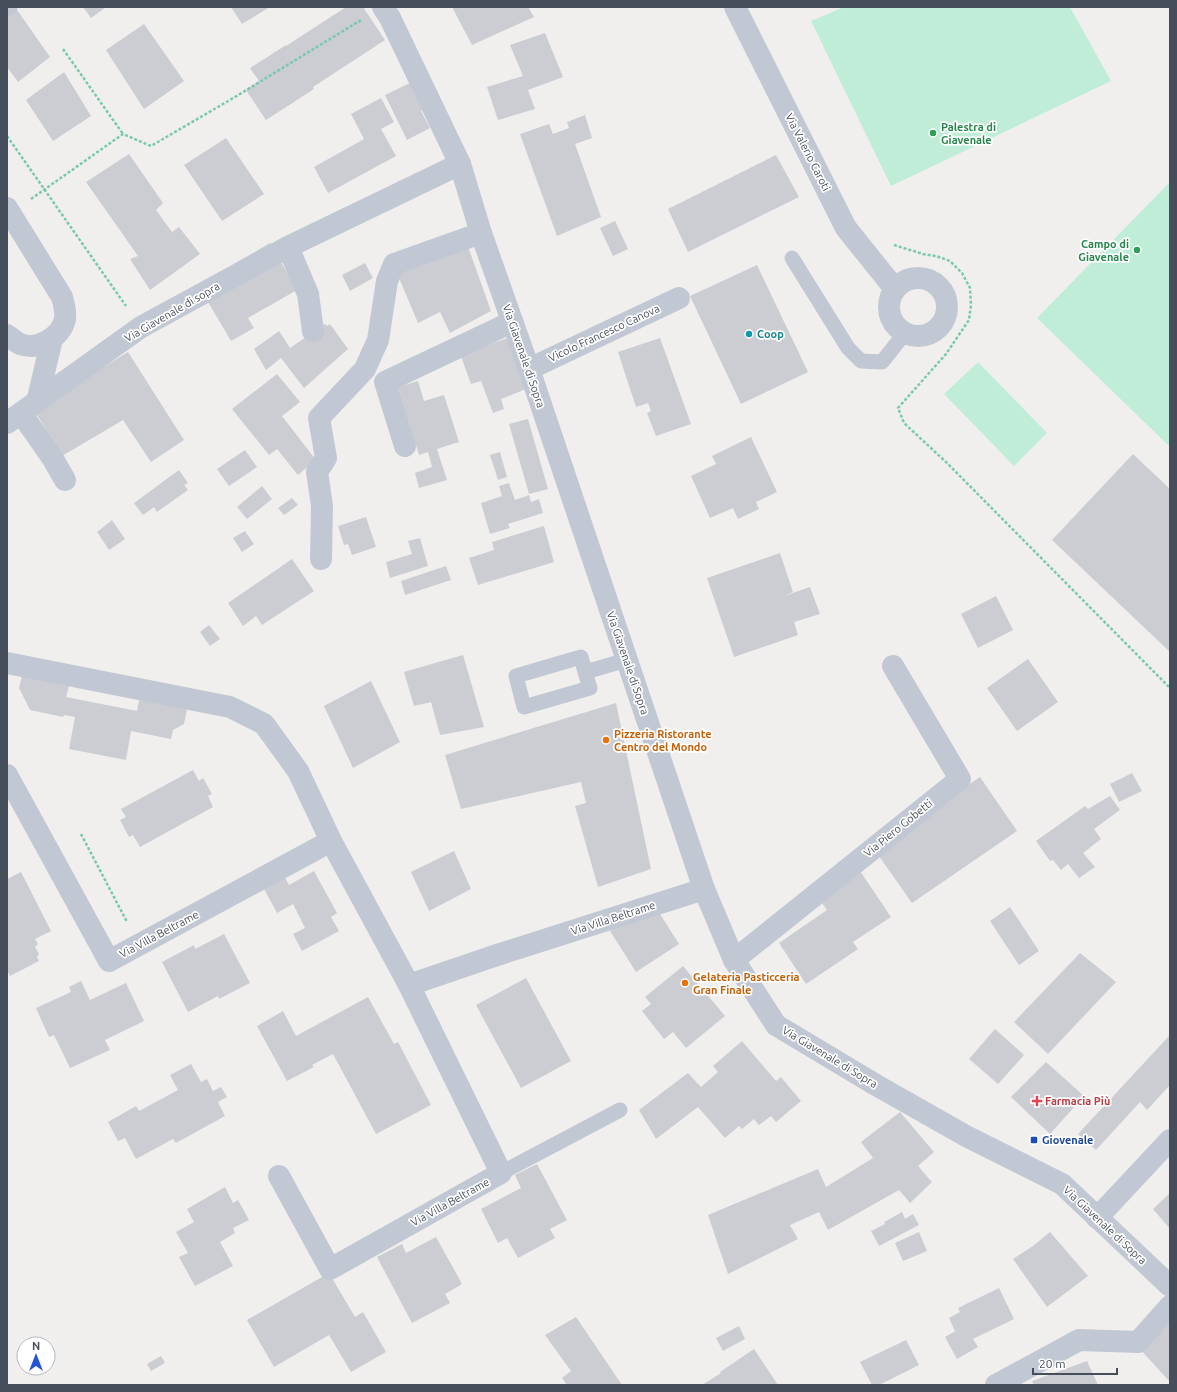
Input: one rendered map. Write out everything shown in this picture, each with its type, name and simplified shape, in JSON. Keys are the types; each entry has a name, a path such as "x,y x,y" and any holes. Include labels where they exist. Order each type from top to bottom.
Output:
{"street":[{"name":"Via Valerio Caroti","path":"735,7 846,228 895,289"},
{"name":"Via Giavenale di Sopra","path":"387,12 460,164 481,233 529,369 704,890 734,960 776,1025 876,1085 966,1136 1062,1184 1170,1286"},
{"name":"Via Giavenale di sopra","path":"22,412 141,327 288,247 460,164"},
{"path":"9,211 62,297 65,308 64,320 60,330 52,339 22,412 53,459 64,480"},
{"path":"321,559 322,506 317,472 326,458 319,418 365,369 378,340 387,281 394,264 481,233"},
{"path":"288,247 308,294 313,331"},
{"path":"912,278 922,278 931,281 939,287 945,295 947,306 946,315 941,324 934,331 925,335 915,336 905,333 892,321 889,313 890,296 902,282 912,278"},
{"name":"Vicolo Francesco Canova","path":"529,369 679,298"},
{"name":"Via Giavenale di sopra","path":"405,446 385,382 512,322"},
{"path":"7,335 21,344 37,345 52,339"},
{"name":"Via Villa Beltrame","path":"7,663 230,707 264,724 298,771 331,840 409,986 502,1173 330,1269 279,1176"},
{"name":"Via Piero Gobetti","path":"734,960 960,779 893,666"},
{"name":"Via Villa Beltrame","path":"7,775 109,961 331,840"},
{"name":"Via Villa Beltrame","path":"409,986 497,955 704,890"},
{"path":"1098,1218 1170,1140"},
{"path":"996,1385 1079,1340 1138,1342 1170,1306"}],"lane":[{"path":"792,258 848,348 861,361 882,362 905,333"},
{"path":"581,657 585,672 590,688 524,707 516,676 581,657"},
{"path":"585,672 627,660"},
{"path":"502,1173 620,1110"}],"path":[{"path":"63,49 123,134 151,146 363,19 369,29 387,12"},
{"path":"9,211 45,190 123,134"},
{"path":"7,136 141,327"},
{"path":"946,462 1170,688"},
{"path":"81,834 139,945"}],"green space":[{"name":"Palestra di Giavenale","path":"844,7 1070,7 1111,81 891,186 811,21"},
{"name":"Campo di Giavenale","path":"1170,182 1170,447 1037,318"},
{"path":"978,362 1047,433 1014,466 944,394"}],"building":[{"path":"15,7 50,57 18,82 7,67 7,10"},
{"path":"83,7 106,7 91,18"},
{"path":"231,7 270,7 242,24"},
{"path":"346,7 363,7 385,40 266,120 246,90 259,81 250,68"},
{"path":"452,7 528,7 534,17 472,45"},
{"path":"144,24 184,81 144,109 106,50"},
{"path":"545,33 563,77 528,90 535,109 498,120 487,87 523,76 510,45"},
{"path":"64,72 91,116 53,141 26,100"},
{"path":"412,82 425,109 421,111 430,128 407,140 385,95"},
{"path":"381,98 394,122 381,129 396,156 328,193 314,167 364,139 351,114"},
{"path":"585,115 592,138 575,144 601,217 557,236 520,134 549,124 553,134 569,128 567,122"},
{"path":"226,138 264,194 222,221 184,165"},
{"path":"129,154 163,203 156,210 172,232 179,227 200,254 150,290 130,259 138,256 86,182"},
{"path":"776,155 799,197 688,252 668,209"},
{"path":"615,221 628,249 613,256 600,228"},
{"path":"466,241 491,311 450,333 440,312 418,323 394,266"},
{"path":"270,243 297,290 248,318 254,328 231,341 198,285"},
{"path":"365,263 373,278 350,291 342,275"},
{"name":"Coop","path":"757,265 808,372 741,404 690,296"},
{"path":"325,324 327,326 330,324 348,349 304,388 281,358 266,370 254,349 279,331 290,348"},
{"path":"508,338 526,389 501,399 504,409 493,413 481,381 471,384 460,354"},
{"path":"660,338 691,424 656,436 647,413 651,411 648,403 636,407 618,352"},
{"path":"128,352 184,440 151,462 123,420 62,456 34,410"},
{"path":"277,374 300,402 282,416 316,460 298,475 277,449 269,455 232,409"},
{"path":"418,381 424,401 444,395 459,442 437,449 447,480 419,488 415,473 432,467 428,452 419,455 398,387"},
{"path":"528,419 548,489 529,494 509,424"},
{"path":"751,437 777,492 756,502 759,509 738,519 733,508 710,518 691,476 716,464 712,456"},
{"path":"245,450 257,467 229,486 217,469"},
{"path":"500,452 507,477 498,480 490,455"},
{"path":"1133,454 1170,489 1170,652 1052,540"},
{"path":"179,470 188,483 184,485 188,490 157,512 154,507 143,515 134,503"},
{"path":"509,483 515,500 529,495 531,502 539,499 543,513 508,524 510,528 490,534 481,503 502,496 499,486"},
{"path":"262,486 272,499 247,519 237,507"},
{"path":"292,498 298,505 284,515 278,508"},
{"path":"366,517 376,547 352,555 348,544 344,545 338,526"},
{"path":"112,520 125,539 109,550 97,532"},
{"path":"544,526 554,562 478,585 469,558 494,550 492,542"},
{"path":"245,531 254,544 242,552 233,538"},
{"path":"420,538 428,566 390,578 386,562 412,554 408,541"},
{"path":"780,553 793,592 784,596 810,587 820,614 794,622 798,635 734,657 707,578"},
{"path":"292,559 314,591 262,625 256,616 243,626 228,603"},
{"path":"446,566 451,580 405,595 401,581"},
{"path":"996,596 1013,630 978,648 961,614"},
{"path":"209,625 220,639 210,646 200,632"},
{"path":"463,655 484,727 440,735 431,702 414,706 404,672"},
{"path":"1028,659 1058,702 1017,731 987,688"},
{"path":"22,676 69,686 66,697 137,711 139,700 187,709 184,724 173,730 171,739 131,731 126,760 69,749 75,717 64,715 63,717 30,710 19,688"},
{"path":"371,681 400,742 353,768 324,706"},
{"path":"616,703 651,869 598,887 575,806 586,803 581,782 461,809 445,755"},
{"path":"193,770 199,781 203,778 212,794 208,796 213,807 140,847 133,835 129,837 120,820 126,817 121,809"},
{"path":"1132,773 1142,791 1119,802 1110,784"},
{"path":"980,777 1017,831 912,903 874,849"},
{"path":"1110,796 1120,810 1094,829 1101,839 1083,853 1095,867 1079,878 1068,864 1061,870 1053,860 1050,861 1036,841 1085,806 1088,809"},
{"path":"454,851 471,889 429,911 411,872"},
{"path":"858,868 891,917 853,942 858,949 806,984 779,943 827,910 817,896"},
{"path":"314,871 337,913 331,917 339,931 302,951 293,934 305,928 293,904 277,913 263,887 284,875 289,885"},
{"path":"21,872 51,931 35,939 38,944 35,947 39,954 37,957 39,961 10,976 7,970 7,879"},
{"path":"653,903 679,944 636,972 610,931"},
{"path":"1010,907 1039,951 1019,965 990,921"},
{"path":"224,934 250,983 219,999 218,996 188,1012 162,962 194,945 195,949"},
{"path":"1080,953 1116,982 1048,1054 1014,1022"},
{"path":"683,966 725,1016 686,1048 673,1032 664,1039 642,1011 651,1004 645,997"},
{"path":"526,978 571,1061 521,1088 476,1005"},
{"path":"81,981 90,1000 126,983 144,1021 105,1040 110,1050 70,1068 54,1035 49,1037 36,1008 71,992 69,987"},
{"path":"368,997 394,1044 398,1042 431,1105 376,1134 333,1054 312,1065 314,1067 287,1081 257,1026 283,1011 296,1036"},
{"path":"995,1029 1024,1055 998,1084 969,1059"},
{"path":"1170,1035 1170,1085 1147,1110 1140,1102 1096,1150 1078,1134"},
{"path":"742,1041 776,1081 781,1077 801,1101 776,1122 771,1116 759,1125 754,1119 742,1129 739,1126 725,1138 698,1107 656,1139 639,1110 688,1073 701,1087 718,1072 713,1066"},
{"path":"1046,1062 1084,1096 1050,1134 1011,1097"},
{"path":"191,1064 201,1082 207,1079 213,1091 221,1087 227,1097 218,1102 225,1116 176,1143 173,1139 136,1159 125,1138 118,1141 108,1122 136,1106 139,1111 178,1090 170,1075"},
{"path":"900,1112 934,1152 918,1166 932,1182 910,1203 899,1190 828,1230 819,1212 790,1225 798,1239 728,1274 708,1215 818,1169 826,1187 873,1158 861,1142"},
{"path":"537,1164 567,1220 550,1229 555,1238 518,1258 507,1238 498,1243 481,1209 521,1188 515,1175"},
{"path":"225,1187 233,1203 238,1200 249,1220 233,1228 235,1233 220,1242 233,1266 195,1286 179,1257 188,1253 176,1232 194,1222 187,1209"},
{"path":"1170,1193 1170,1229 1153,1209"},
{"path":"902,1212 905,1219 913,1214 919,1225 879,1246 871,1231 885,1224 884,1222"},
{"path":"919,1232 927,1251 903,1261 895,1243"},
{"path":"1050,1232 1088,1276 1047,1307 1013,1259 1033,1246"},
{"path":"436,1237 462,1284 445,1294 450,1303 412,1323 377,1257 402,1244 406,1253"},
{"path":"329,1273 355,1317 363,1312 386,1352 351,1372 329,1335 274,1367 247,1320"},
{"path":"999,1288 1014,1319 973,1339 978,1347 957,1359 945,1337 961,1328 955,1331 949,1318 960,1312 958,1308"},
{"path":"576,1317 622,1385 567,1385 562,1378 571,1371 545,1335"},
{"path":"1170,1322 1170,1382 1140,1349"},
{"path":"739,1326 745,1339 723,1351 716,1338"},
{"path":"906,1340 919,1365 879,1385 872,1385 860,1362"},
{"path":"754,1349 778,1385 702,1385 721,1373 720,1372"},
{"path":"161,1356 165,1363 151,1371 147,1364"},
{"path":"1087,1361 1098,1385 1034,1385 1032,1381"}],"place":[{"name":"Palestra di Giavenale","path":"933,133"},
{"name":"Campo di Giavenale","path":"1137,250"},
{"name":"Coop","path":"749,334"},
{"name":"Pizzeria Ristorante Centro del Mondo","path":"606,740"},
{"name":"Gelateria Pasticceria Gran Finale","path":"685,983"},
{"name":"Farmacia Più","path":"1037,1101"},
{"name":"Giovenale","path":"1034,1140"}]}
